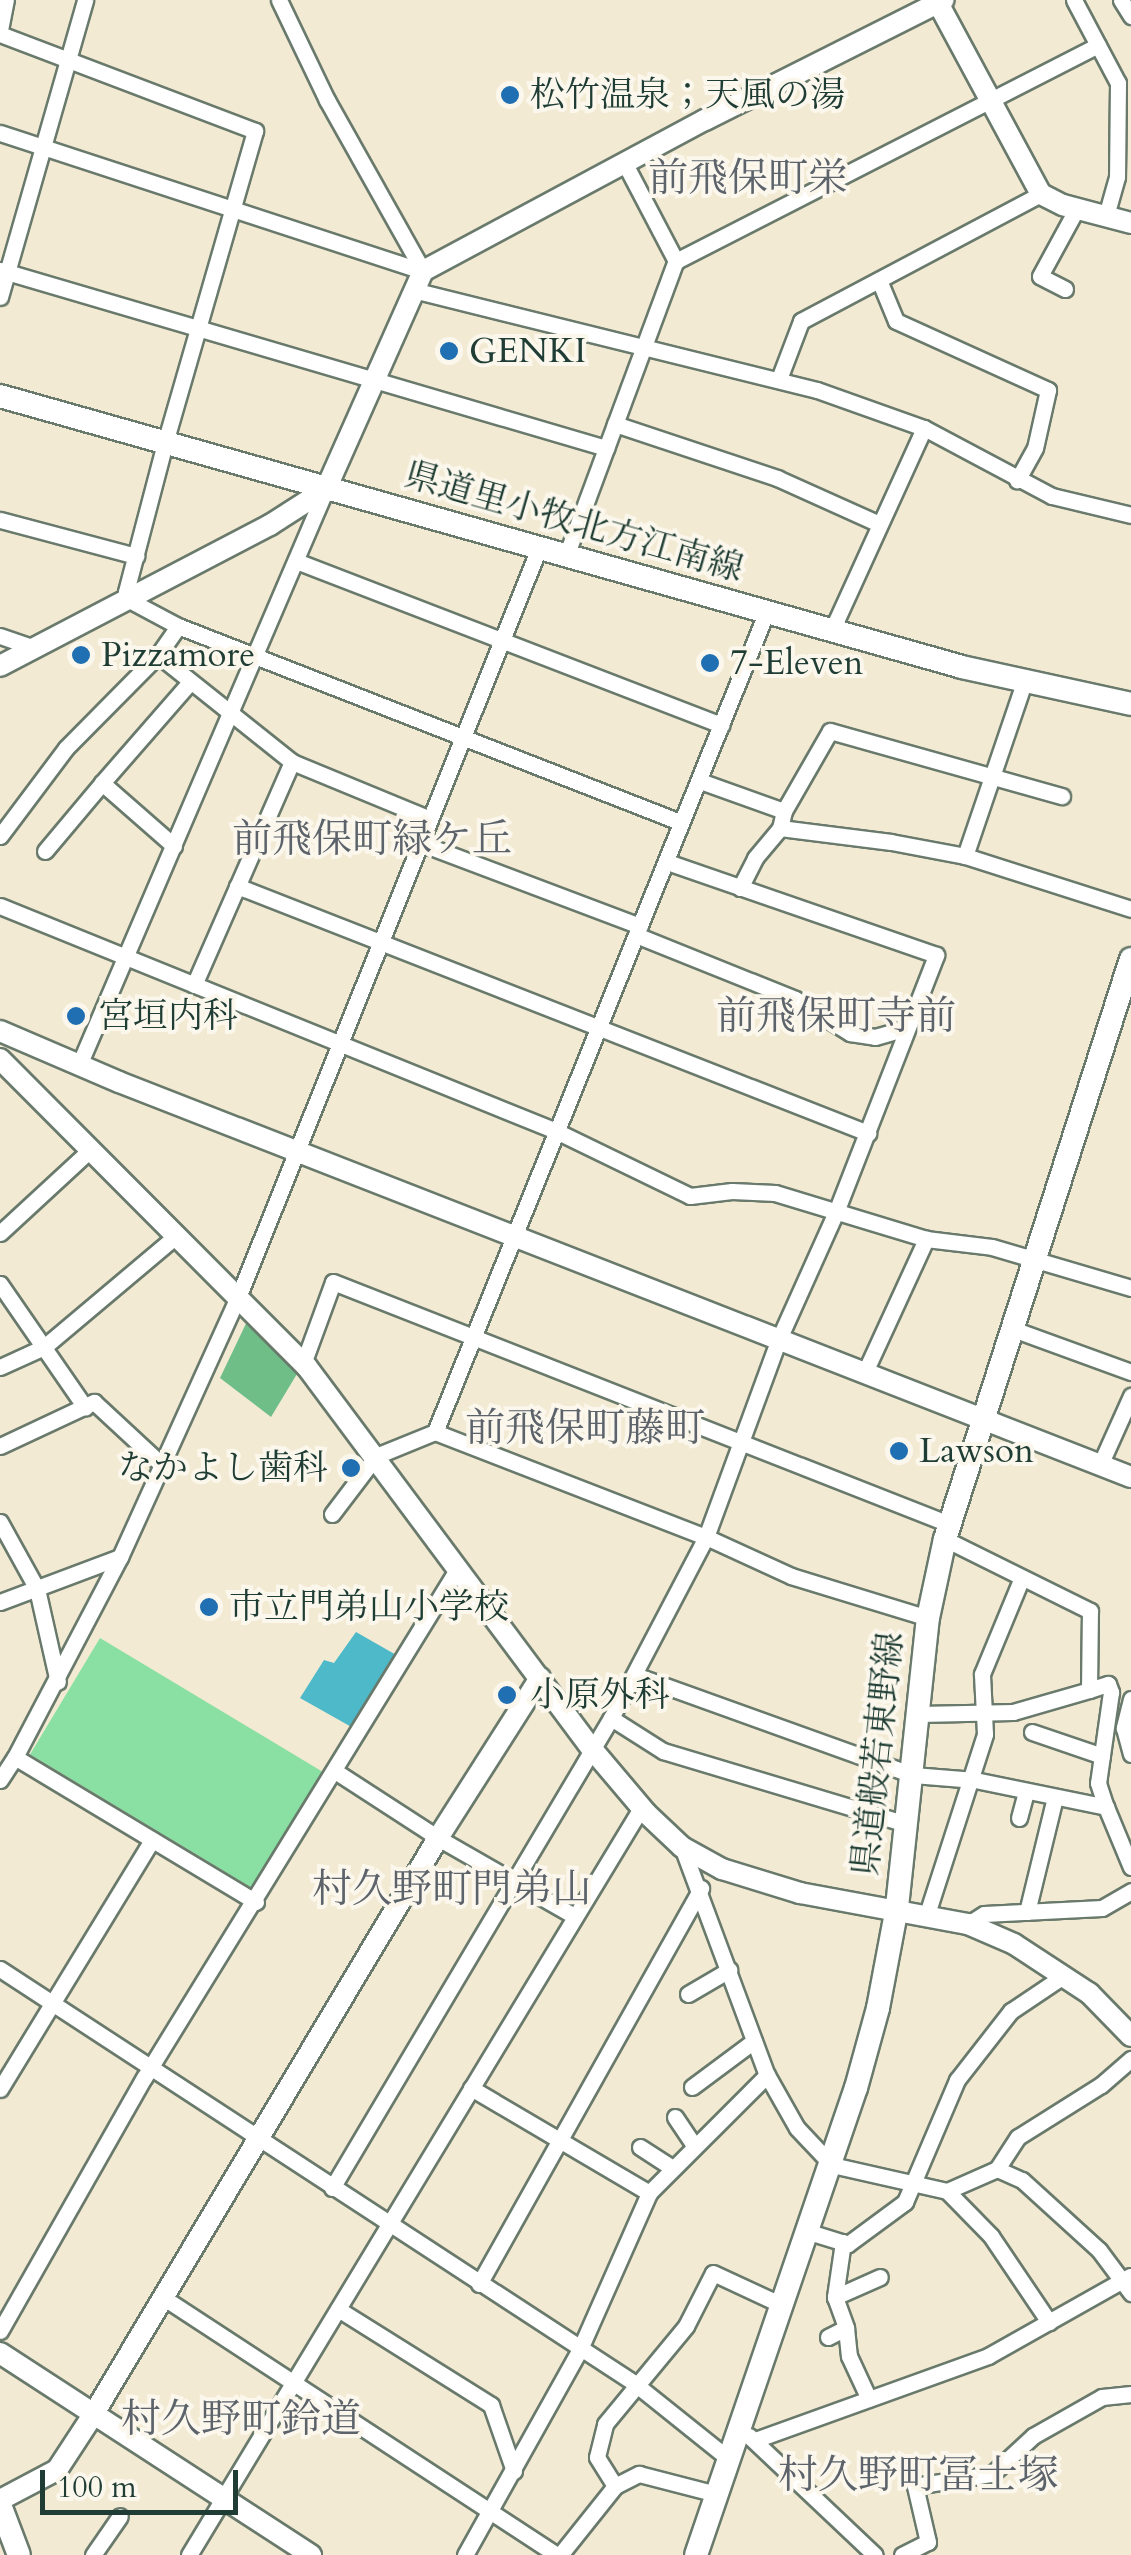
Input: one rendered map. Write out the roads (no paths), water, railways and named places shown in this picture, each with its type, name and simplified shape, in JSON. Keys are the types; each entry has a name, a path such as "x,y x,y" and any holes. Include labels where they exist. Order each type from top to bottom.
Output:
{"main road":[{"name":"県道里小牧北方江南線","path":"0,396 766,613 1024,683 1131,704"},
{"name":"県道般若東野線","path":"696,2555 730,2460 748,2435 784,2306 832,2165 878,2008 897,1908 928,1618 947,1532 980,1419 1035,1262 1131,960"},
{"path":"0,2502 20,2555"}],"street":[{"path":"6,0 0,32 256,131 165,443 126,592 128,600 178,626 680,822"},
{"path":"0,297 4,272 85,0"},
{"path":"279,0 327,100 424,270"},
{"path":"1074,0 1118,84 1117,177 1106,216"},
{"path":"1122,0 1131,16"},
{"path":"79,1064 374,377 424,270 941,1 1041,194 1131,223"},
{"path":"566,556 676,261 1098,45"},
{"path":"0,132 424,270"},
{"path":"625,164 676,261"},
{"path":"779,378 801,321 1041,194"},
{"path":"1066,290 1040,276 1077,208"},
{"path":"4,272 374,377 606,448"},
{"path":"879,280 896,321 1048,390 1035,448 1017,480"},
{"path":"413,290 779,378 924,428 1052,496 1131,515"},
{"path":"615,424 777,478 877,523"},
{"path":"832,630 877,523 924,428"},
{"path":"0,666 306,505 326,488"},
{"path":"0,520 136,556"},
{"path":"0,1780 58,1682 120,1557 239,1295 539,548"},
{"path":"296,561 722,725"},
{"path":"435,1432 766,613"},
{"path":"0,836 66,748 158,655 178,626"},
{"path":"0,636 36,648"},
{"path":"158,655 292,762 430,818"},
{"path":"46,851 190,682"},
{"path":"965,856 1024,683"},
{"path":"740,888 754,858 780,828 784,812 830,731 1062,796"},
{"path":"194,984 292,762"},
{"path":"700,781 784,812"},
{"path":"102,783 174,846"},
{"path":"780,828 965,856 1131,910"},
{"path":"420,843 638,930 795,999 850,1033 875,1037 906,1028"},
{"path":"332,2188 636,1675 706,1538 778,1341 836,1212 936,955 667,862"},
{"path":"237,886 868,1133"},
{"path":"0,906 556,1131 690,1196 732,1191 776,1193 926,1238 992,1247 1035,1262 1129,1282"},
{"path":"0,1031 296,1152 1131,1477"},
{"path":"0,1059 304,1364 592,1750 641,1808 682,1846 722,1869 800,1892 968,1924 1014,1944 1089,1993 1131,2036"},
{"path":"0,1232 90,1150"},
{"path":"0,1367 44,1347 176,1236"},
{"path":"864,1374 926,1238"},
{"path":"304,1364 333,1282 740,1443 947,1532 1022,1580 1090,1611 1089,1690"},
{"path":"0,1284 85,1407"},
{"path":"1010,1328 1131,1372"},
{"path":"1100,1465 1131,1396"},
{"path":"0,1446 94,1402 162,1465"},
{"path":"332,1514 376,1456 435,1432 706,1538 791,1576 928,1618"},
{"path":"0,1522 36,1589 58,1682"},
{"path":"0,1602 120,1557"},
{"path":"0,2331 150,2069 458,1568"},
{"path":"927,1914 985,1734 982,1674 1022,1580"},
{"path":"636,1675 914,1774 972,1780 1106,1807"},
{"path":"0,2502 57,2470 438,1838 540,1678"},
{"path":"919,1714 1013,1712 1108,1684 1111,1692 1098,1783 1131,1867"},
{"path":"1131,1699 1124,1728 1131,1754"},
{"path":"610,1718 663,1751 907,1824"},
{"path":"1032,1732 1102,1756"},
{"path":"15,1757 256,1902"},
{"path":"335,1771 438,1838 574,1916"},
{"path":"1019,1818 1026,1791"},
{"path":"1027,1912 1055,1797"},
{"path":"189,2555 641,1808"},
{"path":"0,2089 152,1840"},
{"path":"682,1846 701,1888 767,2075 796,2128 832,2165 947,2191 991,2236 1049,2322"},
{"path":"479,2284 701,1888"},
{"path":"968,1924 984,1914 1102,1908 1131,1891"},
{"path":"0,1970 634,2384 730,2460"},
{"path":"688,1994 729,1970"},
{"path":"809,2232 848,2244 905,2202 957,2080 1011,2011 1063,1976"},
{"path":"692,2087 754,2040"},
{"path":"947,2191 997,2168 1018,2136 1101,2086 1131,2059"},
{"path":"465,2555 580,2350 650,2193 767,2075"},
{"path":"470,2088 650,2193"},
{"path":"675,2117 694,2145"},
{"path":"640,2147 671,2168"},
{"path":"748,2435 868,2400 988,2356 1128,2283 1099,2250 1022,2180 997,2168"},
{"path":"842,2242 835,2297 846,2328 849,2356 868,2400"},
{"path":"615,2486 598,2457 604,2424 686,2326 714,2273 784,2306"},
{"path":"835,2297 880,2278"},
{"path":"164,2298 558,2555 615,2486 638,2474 718,2494"},
{"path":"338,2309 492,2406 514,2471"},
{"path":"828,2337 846,2328"},
{"path":"0,2352 311,2555"},
{"path":"902,2555 928,2542 914,2486 992,2474 1033,2436 1102,2397 1131,2394"},
{"path":"748,2435 875,2555"},
{"path":"93,2555 120,2516"}],"water":[{"path":"356,1632 398,1656 355,1729 300,1698 324,1660 334,1663"}],"place":[{"name":"松竹温泉；天風の湯","path":"510,95"},
{"name":"GENKI","path":"449,351"},
{"name":"Pizzamore","path":"81,655"},
{"name":"7-Eleven","path":"710,663"},
{"name":"宮垣内科","path":"76,1016"},
{"name":"Lawson","path":"899,1451"},
{"name":"なかよし歯科","path":"351,1468"},
{"name":"市立門弟山小学校","path":"209,1607"},
{"name":"小原外科","path":"507,1695"}],"district":[{"name":"前飛保町栄","path":"748,179"},
{"name":"前飛保町緑ケ丘","path":"372,840"},
{"name":"前飛保町寺前","path":"836,1017"},
{"name":"前飛保町藤町","path":"585,1429"},
{"name":"村久野町門弟山","path":"452,1890"},
{"name":"村久野町鈴道","path":"241,2420"},
{"name":"村久野町冨士塚","path":"918,2476"}]}
